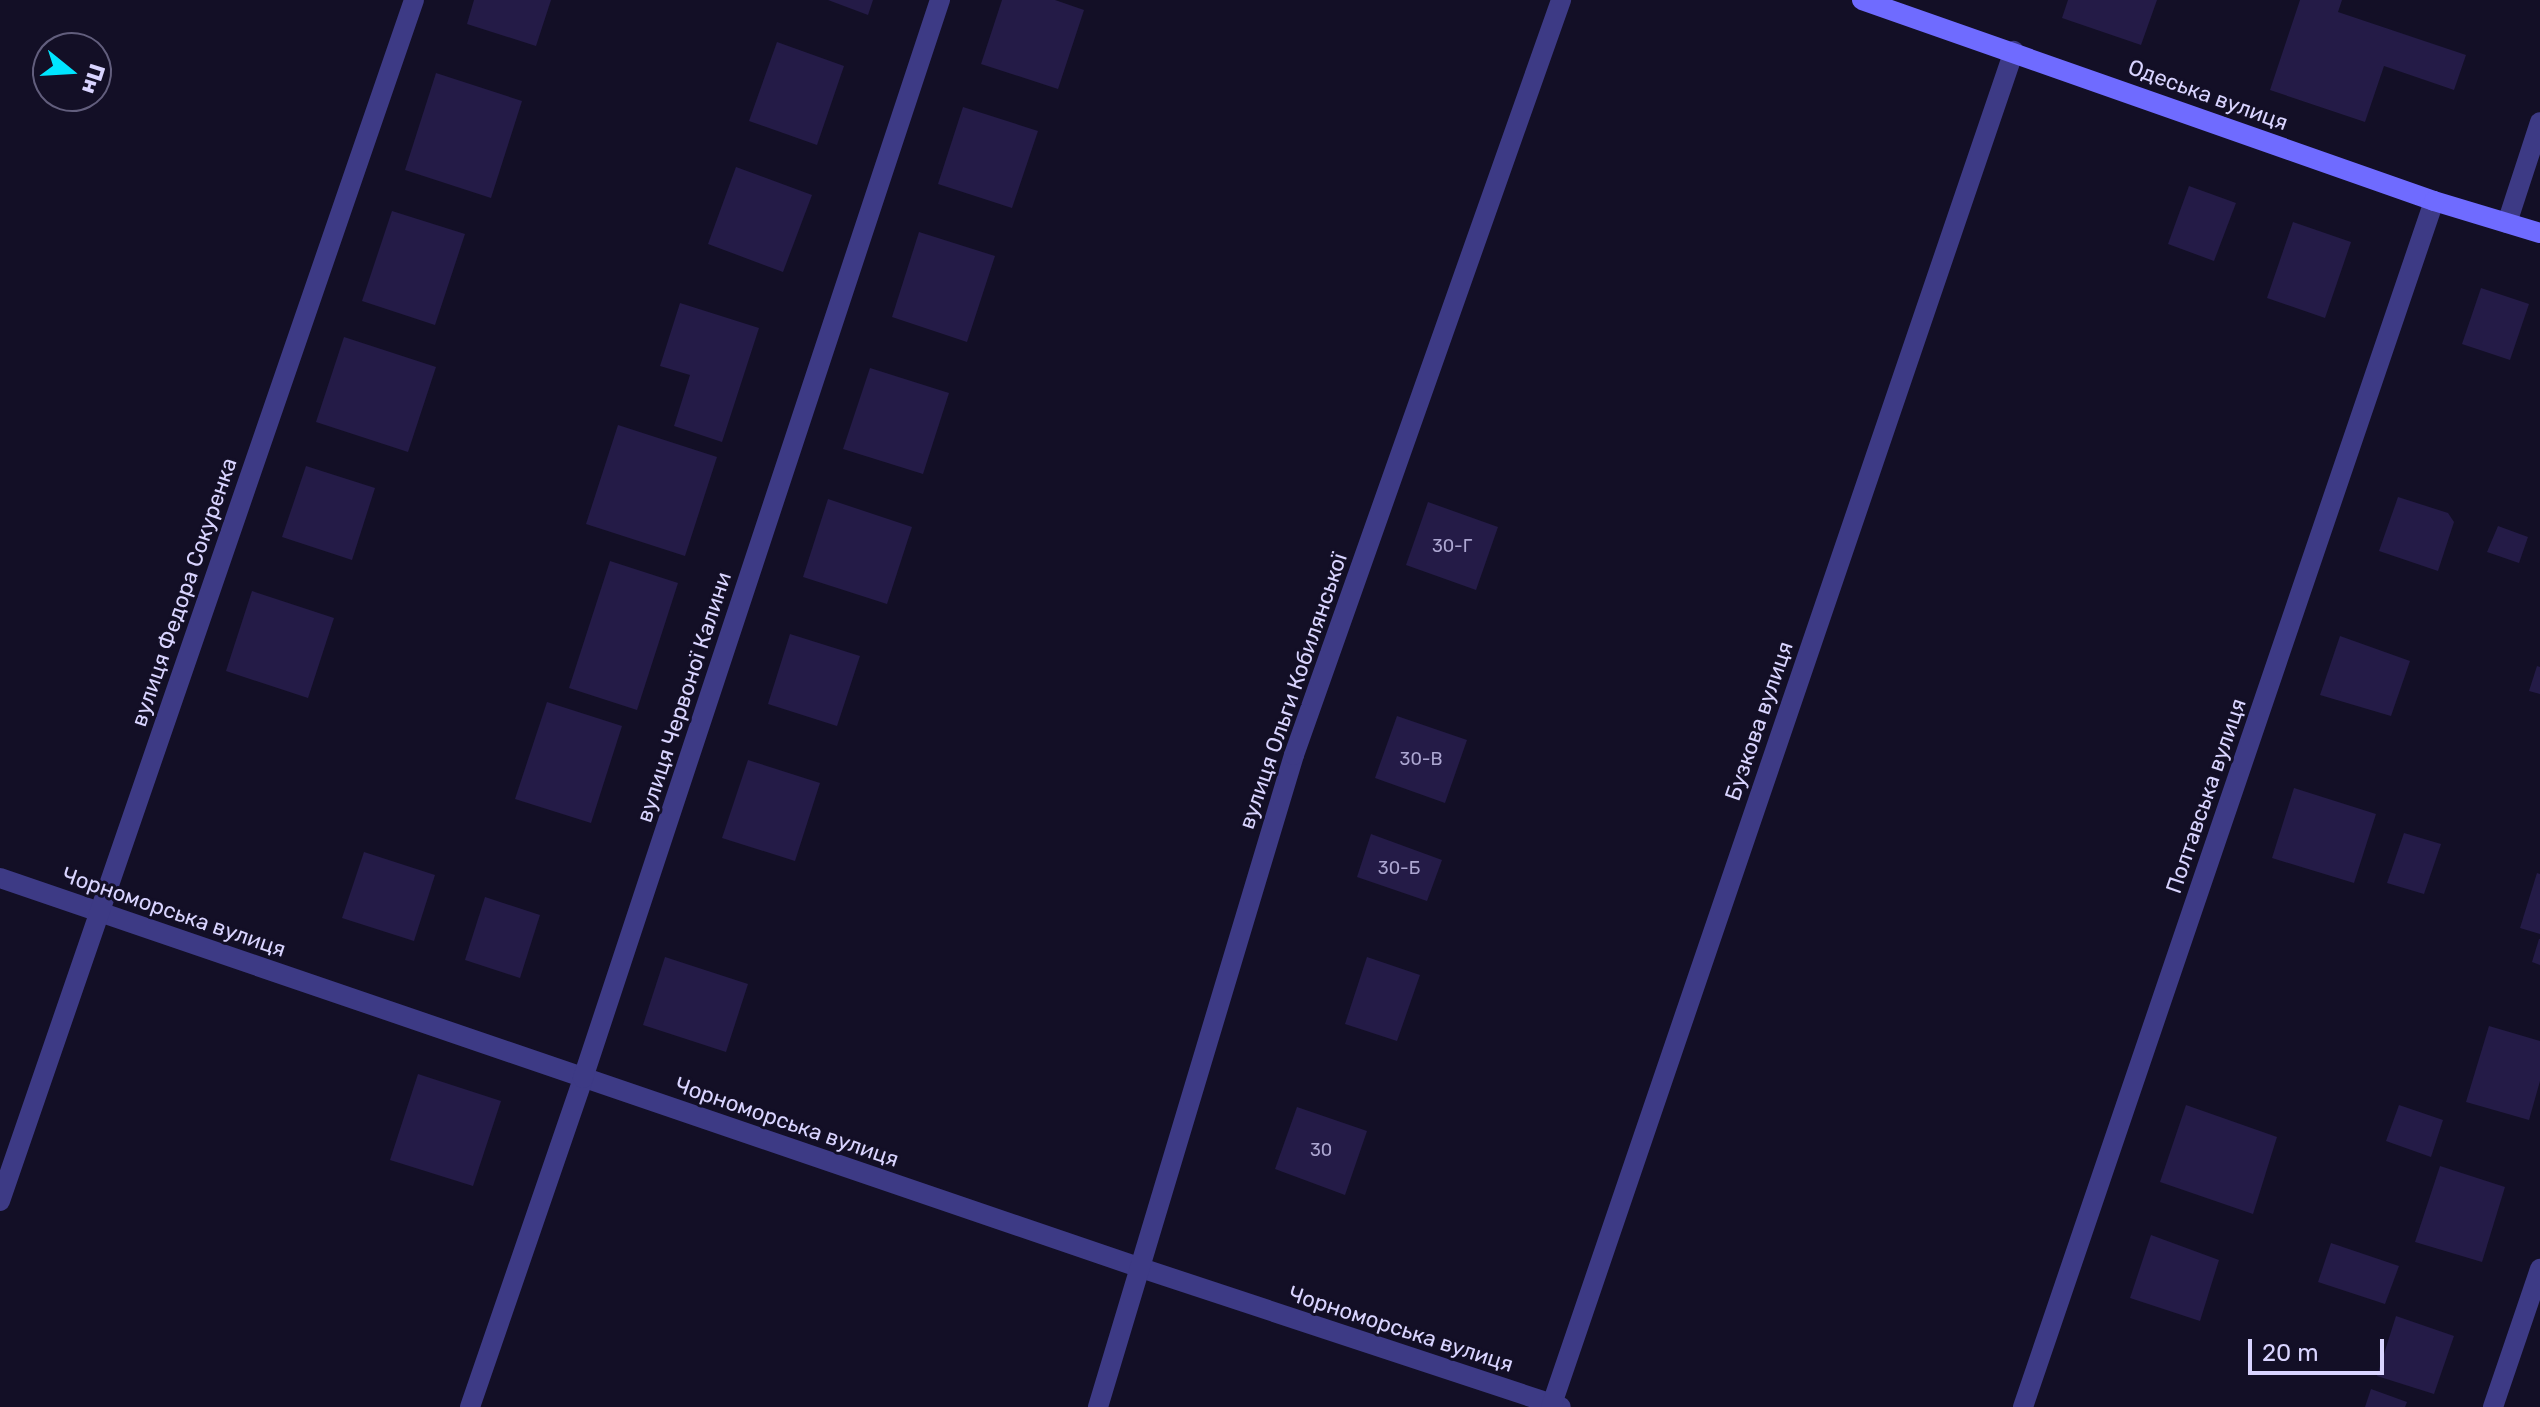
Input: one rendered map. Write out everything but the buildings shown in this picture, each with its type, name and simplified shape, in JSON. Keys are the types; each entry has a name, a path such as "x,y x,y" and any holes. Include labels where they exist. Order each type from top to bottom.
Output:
{"street":[{"name":"вулиця Федора Сокуренка","path":"0,1201 414,0"},
{"name":"вулиця Червоної Калини","path":"470,1407 583,1078 940,0"},
{"name":"вулиця Ольги Кобилянської","path":"1098,1407 1294,755 1561,0"},
{"name":"Одеська вулиця","path":"1862,0 2434,201 2540,233"},
{"name":"Бузкова вулиця","path":"1554,1406 2014,51"},
{"path":"2507,223 2540,122"},
{"name":"Полтавська вулиця","path":"2023,1407 2434,201"},
{"name":"Чорноморська вулиця","path":"0,878 1554,1406"},
{"path":"2493,1407 2540,1269"}]}
